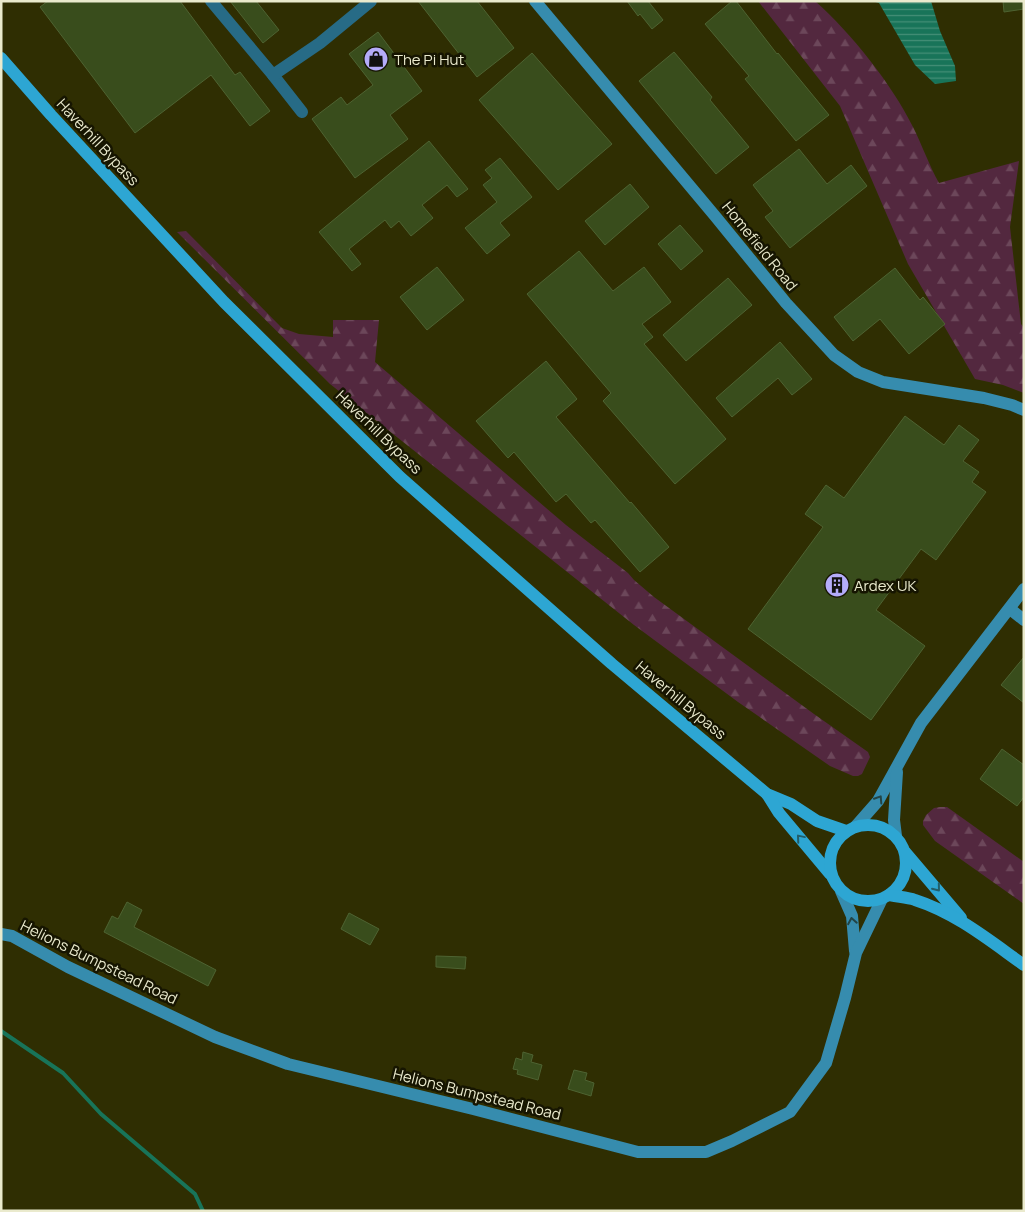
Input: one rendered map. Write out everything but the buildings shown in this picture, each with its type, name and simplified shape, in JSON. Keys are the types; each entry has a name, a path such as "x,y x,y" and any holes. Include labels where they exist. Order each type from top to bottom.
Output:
{"main road":[{"name":"Haverhill Bypass","path":"1,58 57,123 224,302 400,477 612,664 767,794 779,812 832,876"},
{"name":"Haverhill Bypass","path":"767,794 791,804 817,821 851,828"},
{"path":"968,926 905,852 896,836 888,830 878,825 867,824 851,828 837,840 831,851 829,863 832,876 841,891 854,898 868,901 885,897 914,899 942,911 968,926 1024,965"},
{"path":"885,897 899,885 906,871 905,852"}],"street":[{"path":"211,1 274,75 302,112"},
{"path":"274,75 320,43 371,1"},
{"name":"Homefield Road","path":"535,1 786,303 834,355 858,372 883,382 984,398 1024,410"},
{"path":"851,828 878,801 921,723 1024,589"},
{"path":"1010,609 1024,620"},
{"path":"896,836 894,820 897,769"},
{"name":"Helions Bumpstead Road","path":"841,891 852,916 856,953"},
{"name":"Helions Bumpstead Road","path":"1,934 12,936 68,967 215,1037 288,1064 638,1152 706,1152 790,1112 826,1063 846,998 856,953 885,897"}],"green space":[{"path":"758,1 815,1 843,28 894,93 913,127 939,183 1019,161 1010,227 1021,324 1024,328 1024,393 1003,385 975,379 908,264 840,106"},
{"path":"186,231 282,328 299,334 333,337 333,320 379,320 375,362 566,525 628,573 654,597 868,752 870,757 862,774 853,776 830,766 738,702 634,625 330,384 177,232"},
{"path":"947,807 1024,862 1024,904 935,841 923,825 923,821 926,815 934,808"}],"shaded area":[{"path":"872,1 931,1 940,31 955,66 956,81 935,84 915,65 879,3"}],"waterway":[{"path":"1,1031 63,1073 101,1114 195,1194 203,1211"}],"place":[{"name":"The Pi Hut","path":"376,59"},
{"name":"Ardex UK","path":"837,585"}]}
